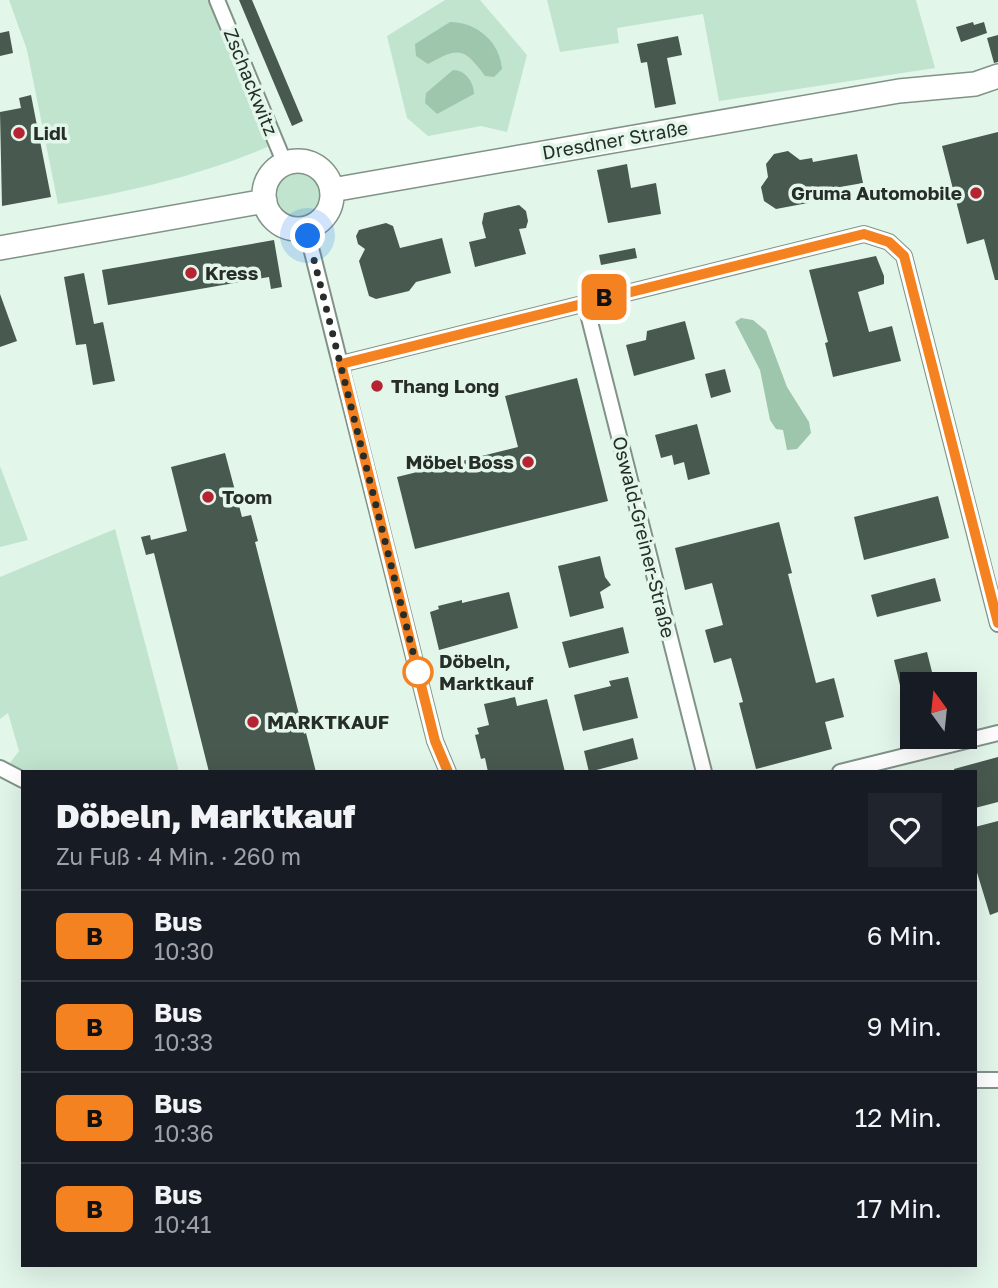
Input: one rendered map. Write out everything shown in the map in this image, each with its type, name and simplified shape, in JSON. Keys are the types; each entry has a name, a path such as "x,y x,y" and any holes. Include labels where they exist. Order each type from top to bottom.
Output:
{"main road":[{"name":"Dresdner Straße","path":"332,190 899,91 933,82 998,76"},
{"path":"303,162 313,165 327,178 332,190 327,214 306,228 283,226 274,219 265,201 268,180 285,164 303,162"},
{"path":"0,248 265,201"}],"street":[{"name":"Zschackwitz","path":"217,0 285,164"},
{"path":"306,228 435,741 447,770"},
{"path":"341,364 864,234 889,242 904,256 998,624"},
{"name":"Oswald-Greiner-Straße","path":"585,302 703,770"},
{"path":"848,770 998,733"},
{"path":"0,768 21,779"},
{"path":"977,1080 998,1080"}],"shaded area":[{"path":"9,0 210,0 272,145 167,181 58,204 27,50"},
{"path":"445,0 480,0 527,55 507,132 481,126 428,136 407,118 387,36"},
{"path":"547,0 916,0 935,68 719,101 703,14 617,28 619,43 560,52"},
{"path":"450,22 478,30 492,42 502,69 494,77 485,76 466,55 460,53 447,55 428,64 416,56 415,44"},
{"path":"453,70 462,72 468,78 474,94 437,114 425,103 426,93"},
{"path":"298,169 308,171 316,177 322,185 322,205 316,213 308,219 298,221 288,219 280,213 274,205 272,195 274,185 280,177 288,171"},
{"path":"741,318 753,320 766,331 787,387 809,422 811,433 797,449 787,450 783,430 776,429 770,420 760,370 735,322"},
{"path":"0,466 28,540 0,547"},
{"path":"115,529 178,770 21,770 21,775 7,767 19,751 8,713 0,719 0,577"}],"building":[{"path":"239,0 252,0 303,121 292,126"},
{"path":"973,22 974,25 984,22 987,33 961,42 956,27"},
{"path":"9,31 13,53 0,56 0,33"},
{"path":"998,35 998,62 994,63 987,38"},
{"path":"678,36 682,55 667,58 676,104 655,108 647,62 641,63 637,44"},
{"name":"Lidl","path":"31,95 51,197 2,206 0,112 21,108 19,98"},
{"name":"Gruma Automobile","path":"998,132 998,280 995,280 984,239 967,244 942,146"},
{"name":"Gruma Automobile","path":"788,151 800,160 812,158 813,162 857,154 863,183 817,191 808,203 776,209 764,201 761,187 768,177 766,164 774,154"},
{"path":"627,164 631,188 656,183 661,214 608,223 597,170"},
{"path":"519,205 526,211 528,221 526,228 519,229 526,254 475,267 469,242 486,238 482,223 484,213"},
{"path":"386,223 393,226 400,248 442,238 451,273 416,282 409,291 376,299 369,296 359,261 365,249 358,244 356,236 359,230"},
{"name":"Kress","path":"274,240 282,287 271,289 269,277 108,305 102,270"},
{"path":"635,248 637,258 601,265 599,255"},
{"path":"876,256 884,276 884,284 858,292 869,332 892,326 901,361 833,377 825,343 828,342 809,270"},
{"path":"84,273 94,324 103,322 115,381 93,385 86,344 76,345 64,277"},
{"path":"0,294 17,341 0,347"},
{"path":"685,321 695,359 634,376 626,345 646,340 647,331"},
{"path":"725,369 731,392 711,398 705,374"},
{"name":"Möbel Boss","path":"577,378 608,501 415,549 397,477 518,447 505,396"},
{"name":"Thang Long","path":"380,380 382,391 374,393 371,382"},
{"path":"697,424 710,474 688,480 684,462 674,465 672,455 661,458 655,435"},
{"path":"225,453 242,517 251,515 258,541 255,542 315,770 208,770 154,553 146,555 141,537 150,535 151,540 187,531 171,467"},
{"path":"938,496 949,538 864,560 854,517"},
{"path":"779,522 792,573 788,574 816,683 834,678 844,717 825,722 832,749 756,769 731,658 714,663 705,630 723,625 712,583 685,590 675,548"},
{"path":"600,556 605,577 611,585 600,592 604,608 570,617 558,566"},
{"path":"935,578 941,601 877,617 871,595"},
{"path":"509,592 518,628 439,650 430,612 439,609 438,606"},
{"path":"623,627 629,653 569,668 562,642"},
{"path":"927,652 932,672 900,672 900,685 894,660"},
{"path":"628,677 638,718 583,731 574,695 611,686 609,681"},
{"path":"515,697 517,706 547,699 565,770 488,770 485,758 481,759 475,735 479,734 477,728 489,725 484,704"},
{"path":"633,738 638,759 589,770 584,751"},
{"path":"998,757 998,802 977,807 977,770 954,769"},
{"path":"998,821 998,912 990,915 977,873 977,826"}],"bus line":[{"name":"B","path":"447,770 435,741 341,364 864,234 889,242 904,256 998,623"}],"place":[{"name":"Lidl","path":"19,133"},
{"name":"Gruma Automobile","path":"976,193"},
{"name":"Kress","path":"191,273"},
{"name":"Thang Long","path":"377,386"},
{"name":"Möbel Boss","path":"528,462"},
{"name":"Toom","path":"208,497"},
{"name":"Döbeln, Marktkauf","path":"418,672"},
{"name":"MARKTKAUF","path":"253,722"}],"route":[{"path":"308,236 418,672"}]}
